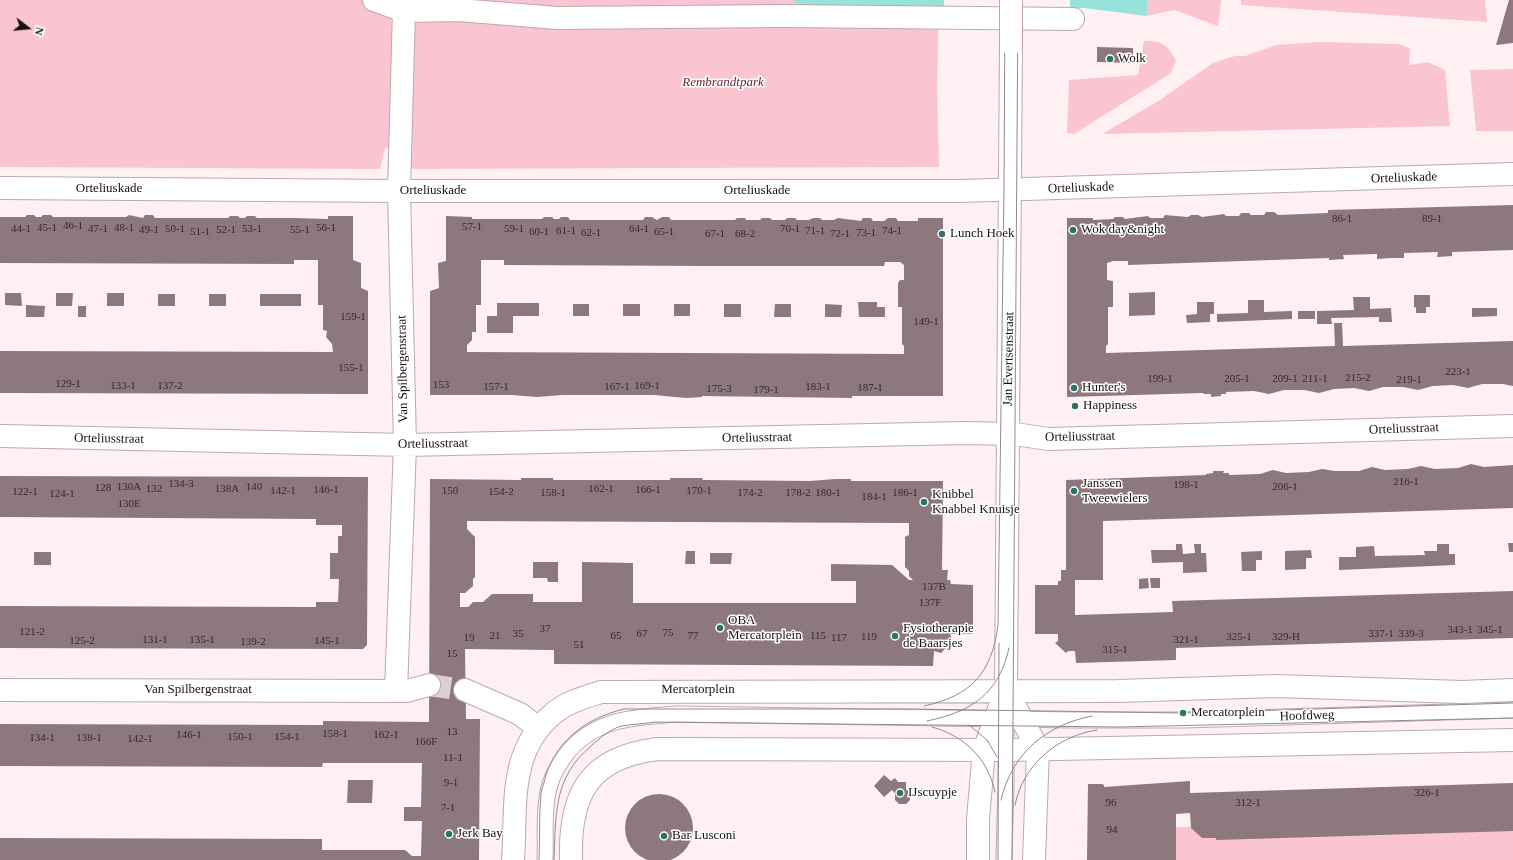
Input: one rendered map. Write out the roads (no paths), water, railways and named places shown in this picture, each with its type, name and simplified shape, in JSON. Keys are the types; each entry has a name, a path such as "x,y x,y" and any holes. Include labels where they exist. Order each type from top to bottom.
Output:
{"street":[{"path":"374,0 404,11 459,10 557,18 784,16 1073,20"},
{"name":"Jan Evertsenstraat","path":"1009,690 1008,434 1011,0"},
{"name":"Van Spilbergenstraat","path":"396,691 405,445 399,191 404,11"},
{"name":"Orteliuskade","path":"0,188 399,191 1010,189 1513,174"},
{"name":"Orteliusstraat","path":"0,436 405,445 964,433 1008,434 1048,439 1513,426"},
{"name":"Van Spilbergenstraat","path":"0,690 407,691 429,685"},
{"path":"978,860 984,750 1007,718 1009,690 1118,691 1276,686 1462,692 1513,690"},
{"path":"465,690 520,714 538,728"},
{"name":"Mercatorplein","path":"513,860 515,793 520,764 525,748 538,728 554,712 573,701 601,692 614,690 1009,690"},
{"path":"1007,718 1038,749 1034,860"},
{"path":"571,860 571,842 575,810 581,792 601,768 618,758 639,751 658,749 1006,750 1513,740"}],"lane":[{"name":"Hoofdweg","path":"1007,718 1073,720 1184,720 1513,710"},
{"name":"Mercatorplein","path":"545,860 546,809 550,784 557,766 582,737 602,725 626,718 677,714 1007,718"},
{"path":"1004,860 1007,718"}],"water":[{"path":"792,0 1148,0 1146,16 1084,8 800,5"}],"tunnel":[{"path":"429,685 465,690"}],"tram line":[{"path":"924,706 955,696 976,680 991,656 998,625 1005,0"},
{"path":"1012,860 1018,0"},
{"path":"998,860 999,643"},
{"path":"927,721 957,712 970,706 981,698 998,678 1009,648"},
{"path":"539,860 541,793 551,762 566,741 586,724 624,709 910,709 1183,713 1513,703"},
{"path":"1001,800 1006,783 1013,768 1022,755 1033,744 1060,726 1075,720 1092,716"},
{"path":"554,860 555,827 559,798 569,771 579,758 602,737 613,729 626,725 655,722 1119,727 1513,718"},
{"path":"969,725 987,740 997,757"},
{"path":"932,727 955,736 973,750 987,769 995,792"},
{"path":"1015,805 1019,791 1026,777 1034,765 1044,755 1068,739 1082,733 1097,730"}],"place":[{"name":"Wolk","path":"1110,59"},
{"name":"Wok day&night","path":"1073,230"},
{"name":"Lunch Hoek","path":"942,234"},
{"name":"Hunter's","path":"1074,388"},
{"name":"Happiness","path":"1075,406"},
{"name":"Janssen Tweewielers","path":"1074,491"},
{"name":"Knibbel Knabbel Knuisje","path":"924,502"},
{"name":"OBA Mercatorplein","path":"720,628"},
{"name":"Fysiotherapie de Baarsjes","path":"895,636"},
{"name":"Mercatorplein","path":"1183,713"},
{"name":"IJscuypje","path":"900,793"},
{"name":"Jerk Bay","path":"449,834"},
{"name":"Bar Lusconi","path":"664,836"}],"park label":[{"name":"Rembrandtpark","path":"723,83"}]}
